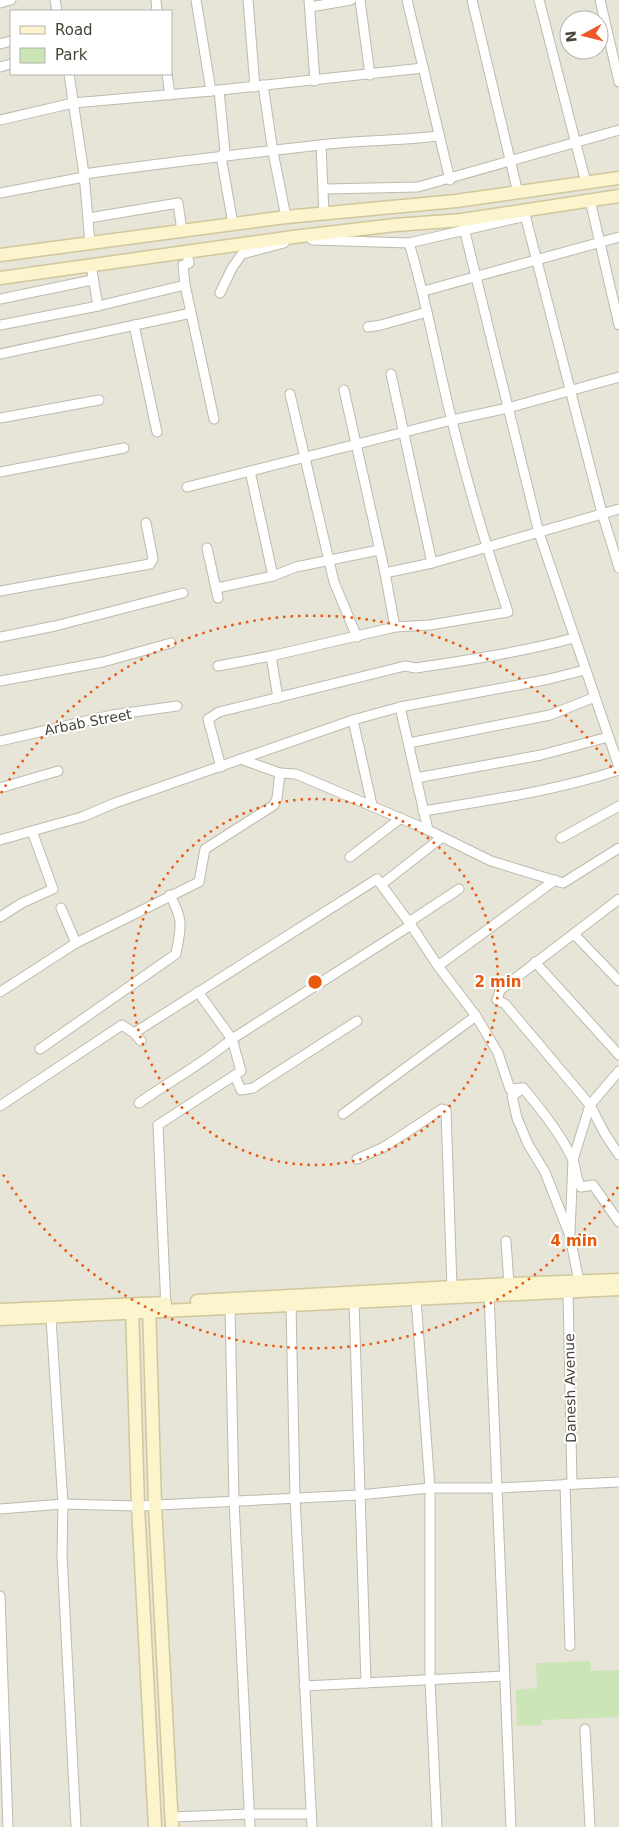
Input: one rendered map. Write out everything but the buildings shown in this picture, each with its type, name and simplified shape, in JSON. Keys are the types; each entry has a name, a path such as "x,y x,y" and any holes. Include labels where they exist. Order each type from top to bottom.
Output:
{"main road":[{"path":"0,255 286,217 456,201 619,178"},
{"path":"0,278 187,253 293,236 395,225 463,226 590,200 619,196"},
{"path":"0,1310 132,1309 452,1287 619,1280"},
{"path":"166,1307 230,1307 619,1289"},
{"path":"149,1308 155,1505 172,1822"},
{"path":"0,1319 51,1318 132,1309"},
{"path":"132,1309 138,1506 155,1827"}],"street":[{"path":"0,3 11,0"},
{"path":"196,0 215,91 225,152 221,156"},
{"path":"248,0 259,86 286,217"},
{"path":"315,81 310,3 351,0"},
{"path":"360,0 370,76"},
{"path":"407,0 450,180"},
{"path":"472,0 518,193"},
{"path":"539,0 586,183"},
{"path":"600,0 619,82"},
{"path":"0,120 73,103 370,76 423,68"},
{"path":"69,75 84,176 90,243"},
{"path":"167,75 170,95"},
{"path":"325,190 408,189 450,180 511,160 619,130"},
{"path":"0,193 84,176 221,156 272,152 321,145 438,136"},
{"path":"321,145 325,190 324,214"},
{"path":"221,156 233,224"},
{"path":"590,200 619,325"},
{"path":"89,218 178,203 182,231"},
{"path":"525,214 602,513 619,568"},
{"path":"220,293 232,268 242,254 295,240 409,243 463,226 540,533 619,769 589,780 423,812"},
{"path":"424,291 477,278 619,237"},
{"path":"218,666 271,656 395,627 430,625 508,612 486,547 452,420 424,291 409,243"},
{"path":"187,253 188,263 183,265 185,285 214,419"},
{"path":"91,265 92,280 98,306"},
{"path":"0,299 92,280"},
{"path":"0,325 98,306 185,285"},
{"path":"368,326 381,326 428,312"},
{"path":"0,354 191,313"},
{"path":"134,325 157,432"},
{"path":"391,374 432,563"},
{"path":"187,486 452,420 508,408 619,377"},
{"path":"344,390 385,573 395,627"},
{"path":"290,394 328,562 334,582 357,637"},
{"path":"0,418 99,400"},
{"path":"0,472 124,448"},
{"path":"250,470 273,576"},
{"path":"385,573 432,563 619,509"},
{"path":"0,591 150,564 153,559 146,523"},
{"path":"207,548 218,598"},
{"path":"217,588 273,576 296,567 328,562 379,550"},
{"path":"0,637 55,626 183,593"},
{"path":"221,766 208,719 212,714 405,666 416,668 490,656 538,648 574,638"},
{"path":"0,681 103,662 171,642"},
{"path":"271,656 278,698"},
{"path":"0,840 82,816 353,720 400,707 545,680 585,670"},
{"path":"410,743 550,715 595,697"},
{"name":"Arbab Street","path":"0,741 112,715 177,706"},
{"path":"400,707 410,743 428,830"},
{"path":"353,720 372,805"},
{"path":"416,778 541,755 608,737"},
{"path":"240,760 280,773 296,774 372,805 491,861 563,883 619,848"},
{"path":"0,788 58,771"},
{"path":"0,992 76,943 198,882 205,849 274,805 277,798 280,773"},
{"path":"561,838 619,806"},
{"path":"350,857 401,818"},
{"path":"0,917 22,903 53,889 32,831"},
{"path":"382,884 441,838"},
{"path":"134,1033 377,879 438,966 476,1016 498,1053 510,1089 523,1088"},
{"path":"438,966 555,880"},
{"path":"139,1103 177,1076 210,1058 232,1039 410,924 459,889"},
{"path":"40,1049 167,963 176,954 182,929 178,910 170,895"},
{"path":"617,903 535,962 500,990 497,1000 505,1004 590,1105 605,1134 619,1155"},
{"path":"60,908 76,943"},
{"path":"574,934 619,981"},
{"path":"535,962 619,1056"},
{"path":"166,1307 158,1125 196,1098 241,1071 232,1039 198,992"},
{"path":"343,1114 476,1016"},
{"path":"235,1076 241,1090 252,1088 357,1021"},
{"path":"0,1106 122,1025 134,1033 141,1042"},
{"path":"570,1236 573,1160 590,1105 619,1071"},
{"path":"523,1088 541,1109 573,1160 575,1177 581,1187 593,1185 619,1222"},
{"path":"523,1088 512,1096 518,1118 528,1144 545,1172 570,1236 579,1282"},
{"path":"357,1159 384,1147 442,1109 446,1110 452,1287"},
{"path":"506,1241 509,1284"},
{"name":"Danesh Avenue","path":"568,1292 570,1646"},
{"path":"489,1294 511,1827"},
{"path":"416,1299 430,1488 430,1680 437,1827"},
{"path":"354,1301 366,1683"},
{"path":"291,1304 295,1498 312,1827"},
{"path":"230,1307 234,1501 250,1827"},
{"path":"51,1318 62,1504 62,1556 76,1827"},
{"path":"0,1509 62,1504 138,1506 360,1494 430,1488 498,1488 619,1482"},
{"path":"0,1596 8,1827"},
{"path":"304,1686 504,1676"},
{"path":"585,1729 590,1827"},
{"path":"172,1822 249,1814 311,1814"}],"shaded area":[{"path":"0,0 619,0 619,1827 0,1827"}],"green space":[{"path":"590,1661 591,1671 619,1670 619,1717 542,1720 542,1725 517,1726 516,1690 537,1688 536,1663"}]}
